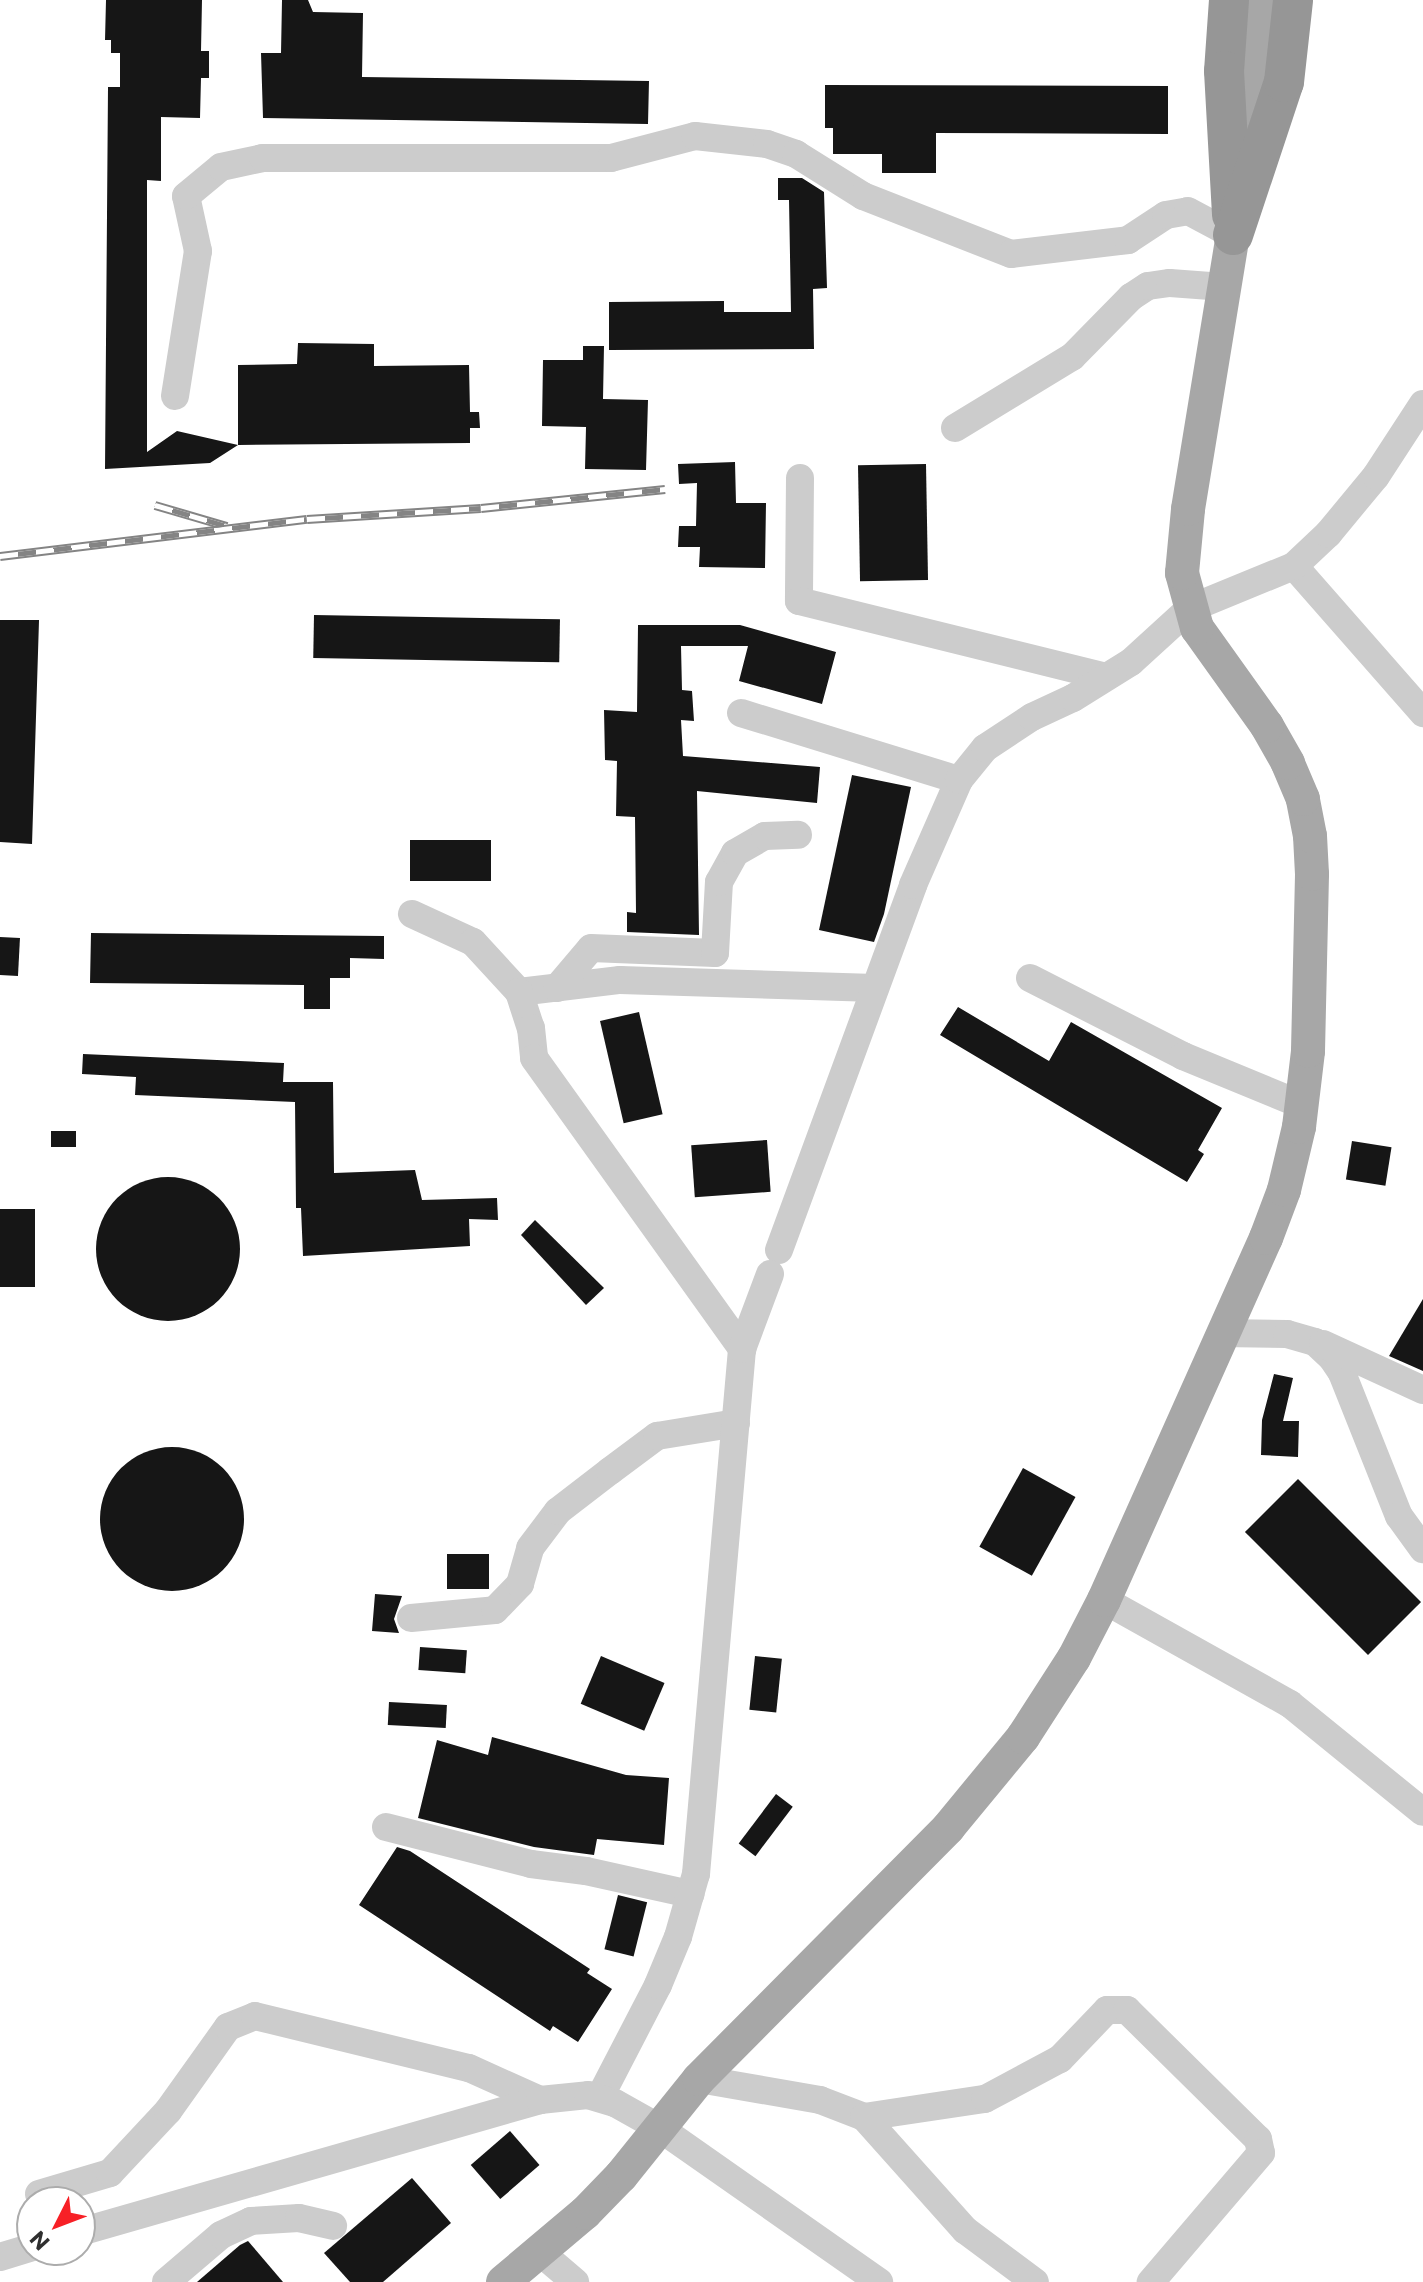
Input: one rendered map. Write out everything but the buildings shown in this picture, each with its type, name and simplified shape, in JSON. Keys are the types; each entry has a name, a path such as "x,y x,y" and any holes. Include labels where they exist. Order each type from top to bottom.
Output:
{"highway":[{"path":"1229,0 1224,71 1233,235"},
{"path":"1233,235 1284,82 1293,0"}],"main road":[{"path":"503,2282 541,2253 621,2176 699,2079 948,1828 997,1772 1047,1702 1104,1600 1266,1238 1284,1190 1302,1105 1310,1012 1312,874 1303,799 1280,747 1205,642 1189,609 1182,573 1186,520 1256,84 1264,0"}],"street":[{"path":"175,396 198,251 186,196 221,167 263,158 611,158 695,136 767,144 796,154 863,196 1011,254 1128,240 1166,215 1188,211 1233,235"},
{"path":"955,428 1072,357 1131,297 1148,286 1170,283 1224,287"},
{"path":"600,2097 658,1985 678,1937 696,1874 742,1349 913,885 959,780 985,748 1032,717 1073,698 1131,662 1189,609 1294,566 1328,534 1376,476 1423,404"},
{"path":"800,478 796,596 799,601 1106,677"},
{"path":"1294,566 1423,713"},
{"path":"741,713 959,780"},
{"path":"557,988 591,948 715,953 719,882 735,853 765,836 798,835"},
{"path":"412,914 473,942 519,992 531,1028 534,1058 742,1349"},
{"path":"1030,978 1183,1056 1302,1105"},
{"path":"519,992 620,980 875,988"},
{"path":"1221,1333 1273,1333 1315,1342 1423,1390"},
{"path":"1315,1342 1342,1373 1399,1516 1423,1549"},
{"path":"411,1618 495,1610 520,1584 530,1548 558,1511 657,1436 736,1423"},
{"path":"1104,1600 1290,1704 1423,1812"},
{"path":"386,1827 531,1864 586,1871 690,1894"},
{"path":"864,2117 985,2099 1060,2059 1107,2010 1127,2010 1258,2139 1261,2153 1151,2282"},
{"path":"66,2186 110,2173 168,2111 228,2027 255,2016 469,2068 540,2100"},
{"path":"699,2079 820,2100 864,2117 965,2230 1035,2282"},
{"path":"96,2227 540,2100 576,2094 600,2097 658,2127 879,2282"},
{"path":"166,2282 221,2235 251,2221 299,2218 333,2226"},
{"path":"541,2253 575,2282"}],"railway":[{"path":"0,556 307,519 481,508 665,489"},
{"path":"155,505 227,526"}]}
